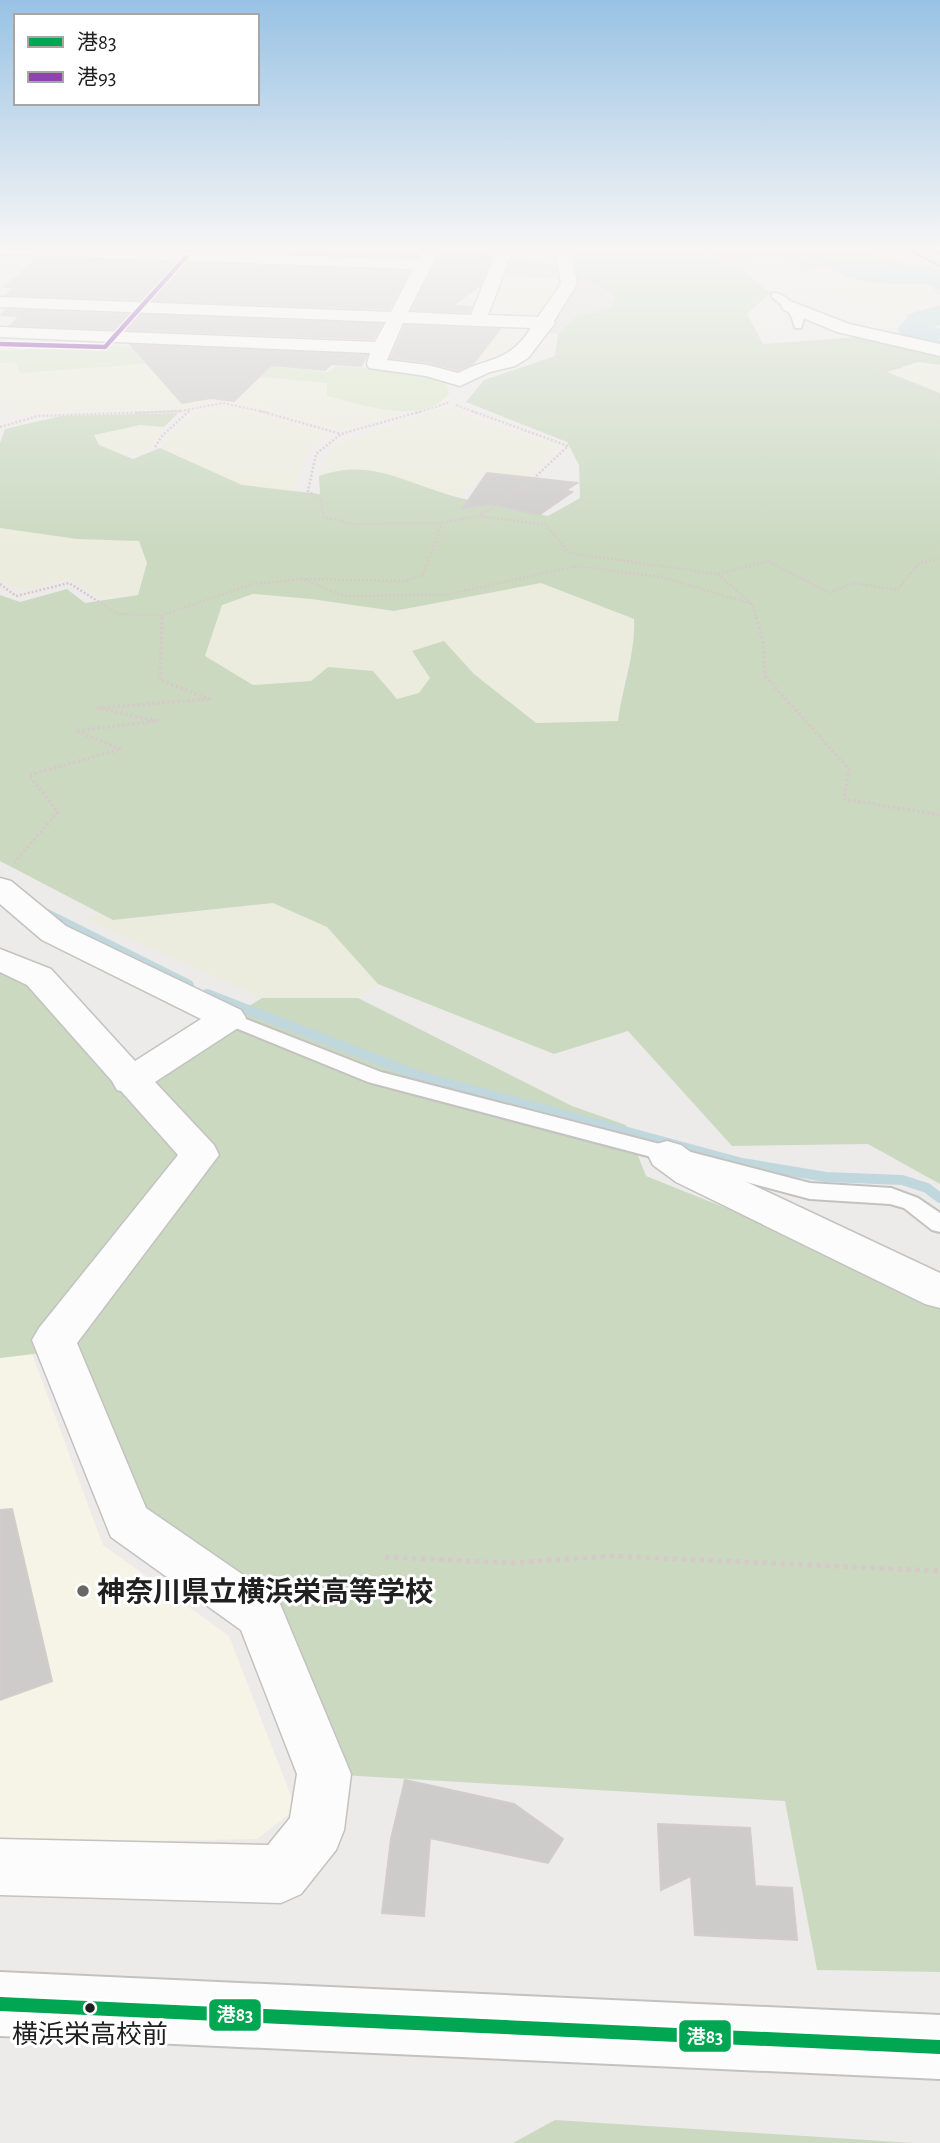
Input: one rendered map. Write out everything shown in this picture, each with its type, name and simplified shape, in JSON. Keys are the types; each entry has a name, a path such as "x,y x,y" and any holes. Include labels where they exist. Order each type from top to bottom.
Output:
{"street":[{"path":"381,349 376,364 428,371 460,380 521,354 525,349"},
{"path":"6,884 54,933 228,1018"},
{"path":"0,959 38,977 200,1156 54,1340 128,1522 260,1615 324,1774 316,1830 281,1874 0,1867"},
{"path":"130,1081 228,1018"},
{"path":"667,1154 690,1172 940,1292"},
{"path":"0,2004 940,2047"}],"lane":[{"path":"228,1018 375,1077 810,1191 891,1196 911,1203 940,1224"}],"path":[{"path":"901,367 874,373 940,396"},
{"path":"0,427 38,416 189,410 223,403 285,416 341,434 449,402 457,396 460,380"},
{"path":"449,402 568,446 530,482 479,516"},
{"path":"155,447 162,436 189,410"},
{"path":"341,434 316,454 308,491 321,500 324,517 351,524 442,523 479,516 546,525 569,553 718,574 768,561 830,593 854,583 897,590 919,563 940,559"},
{"path":"0,584 16,596 69,583 118,614 162,615 253,584 302,579 405,582 423,575 442,523"},
{"path":"302,579 345,596 445,595 577,566 662,577 752,604"},
{"path":"718,574 752,604 763,641 765,676 849,769 844,799 940,816"},
{"path":"6,884 58,812 29,775 121,749 76,731 157,721 98,708 209,699 160,680 162,615"},
{"path":"385,1557 510,1563 613,1556 940,1571"}],"shaded area":[{"path":"442,349 513,349 508,356 492,363 427,357"},
{"path":"17,362 20,373 157,363 177,369 328,384 327,396 402,413 343,430 235,402 252,386 228,384 218,402 189,409 36,413 21,416 4,414 0,409 0,363"},
{"path":"917,365 940,369 940,393 886,372"},
{"path":"446,406 560,446 529,476 485,472 457,496 342,468 319,476 333,445"},
{"path":"228,407 267,415 331,435 311,446 294,487 296,491 242,485 160,448 168,436 198,411"},
{"path":"140,425 164,427 151,448 139,452 131,449 119,453 99,445 94,434"},
{"path":"0,528 77,539 140,541 147,563 139,595 100,597 68,579 21,591 0,579"},
{"path":"541,583 635,620 635,640 623,685 618,721 536,723 474,674 444,641 412,651 430,678 419,693 396,699 328,667 311,681 253,685 205,656 222,605 253,594 394,611"},
{"path":"273,903 327,927 378,984 358,998 262,998 88,920 99,913 119,920"},
{"name":"神奈川県立横浜栄高等学校","path":"32,1354 103,1545 229,1636 296,1809 257,1839 0,1844 0,1358"}],"green space":[{"path":"143,349 278,363 277,367 329,372 335,366 420,371 446,381 449,394 437,404 422,409 390,410 327,396 327,383 177,369 157,363 20,373 16,362 0,363 0,351"},
{"path":"556,349 920,349 940,353 940,365 918,362 887,372 940,393 940,1184 868,1144 732,1146 628,1031 554,1054 378,984 327,927 273,903 113,920 0,861 0,595 20,602 67,589 85,603 138,595 147,563 139,541 77,539 0,528 0,443 5,429 61,416 178,413 164,427 140,425 94,435 99,445 133,459 160,448 242,485 320,494 319,476 336,471 367,470 456,497 548,516 580,498 579,465 567,442 466,402 484,380 555,356","holes":["541,583 634,619 618,721 536,723 474,674 444,641 412,651 430,678 419,693 397,699 373,671 328,667 311,681 253,685 205,656 222,605 253,594 394,611"]},
{"path":"0,959 130,1081 262,998 358,998 572,1106 626,1125 646,1176 940,1294 940,1972 817,1970 785,1801 324,1774 260,1615 128,1522 59,1351 0,1358"},
{"path":"555,2120 913,2143 513,2143"}],"building":[{"path":"135,349 226,349 367,355 361,366 331,364 325,370 271,365 234,401 211,398 182,403"},
{"path":"395,349 485,349 473,364 458,370 428,362 391,358"},
{"path":"487,473 577,483 566,490 572,492 539,515 492,504 463,508"},
{"path":"12,1509 52,1681 0,1700 0,1510"},
{"path":"405,1780 514,1804 563,1839 548,1863 430,1838 424,1916 382,1913 391,1839"},
{"path":"658,1824 750,1828 755,1886 792,1888 797,1940 695,1935 691,1876 661,1890"}],"waterway":[{"path":"47,914 189,985"},
{"path":"207,994 420,1076 742,1163 826,1177 902,1180 927,1188 940,1198"}],"transit line":[{"name":"港83","path":"0,2004 940,2047"}],"place":[{"name":"神奈川県立横浜栄高等学校","path":"83,1591"},
{"name":"横浜栄高校前","path":"90,2008"}]}
